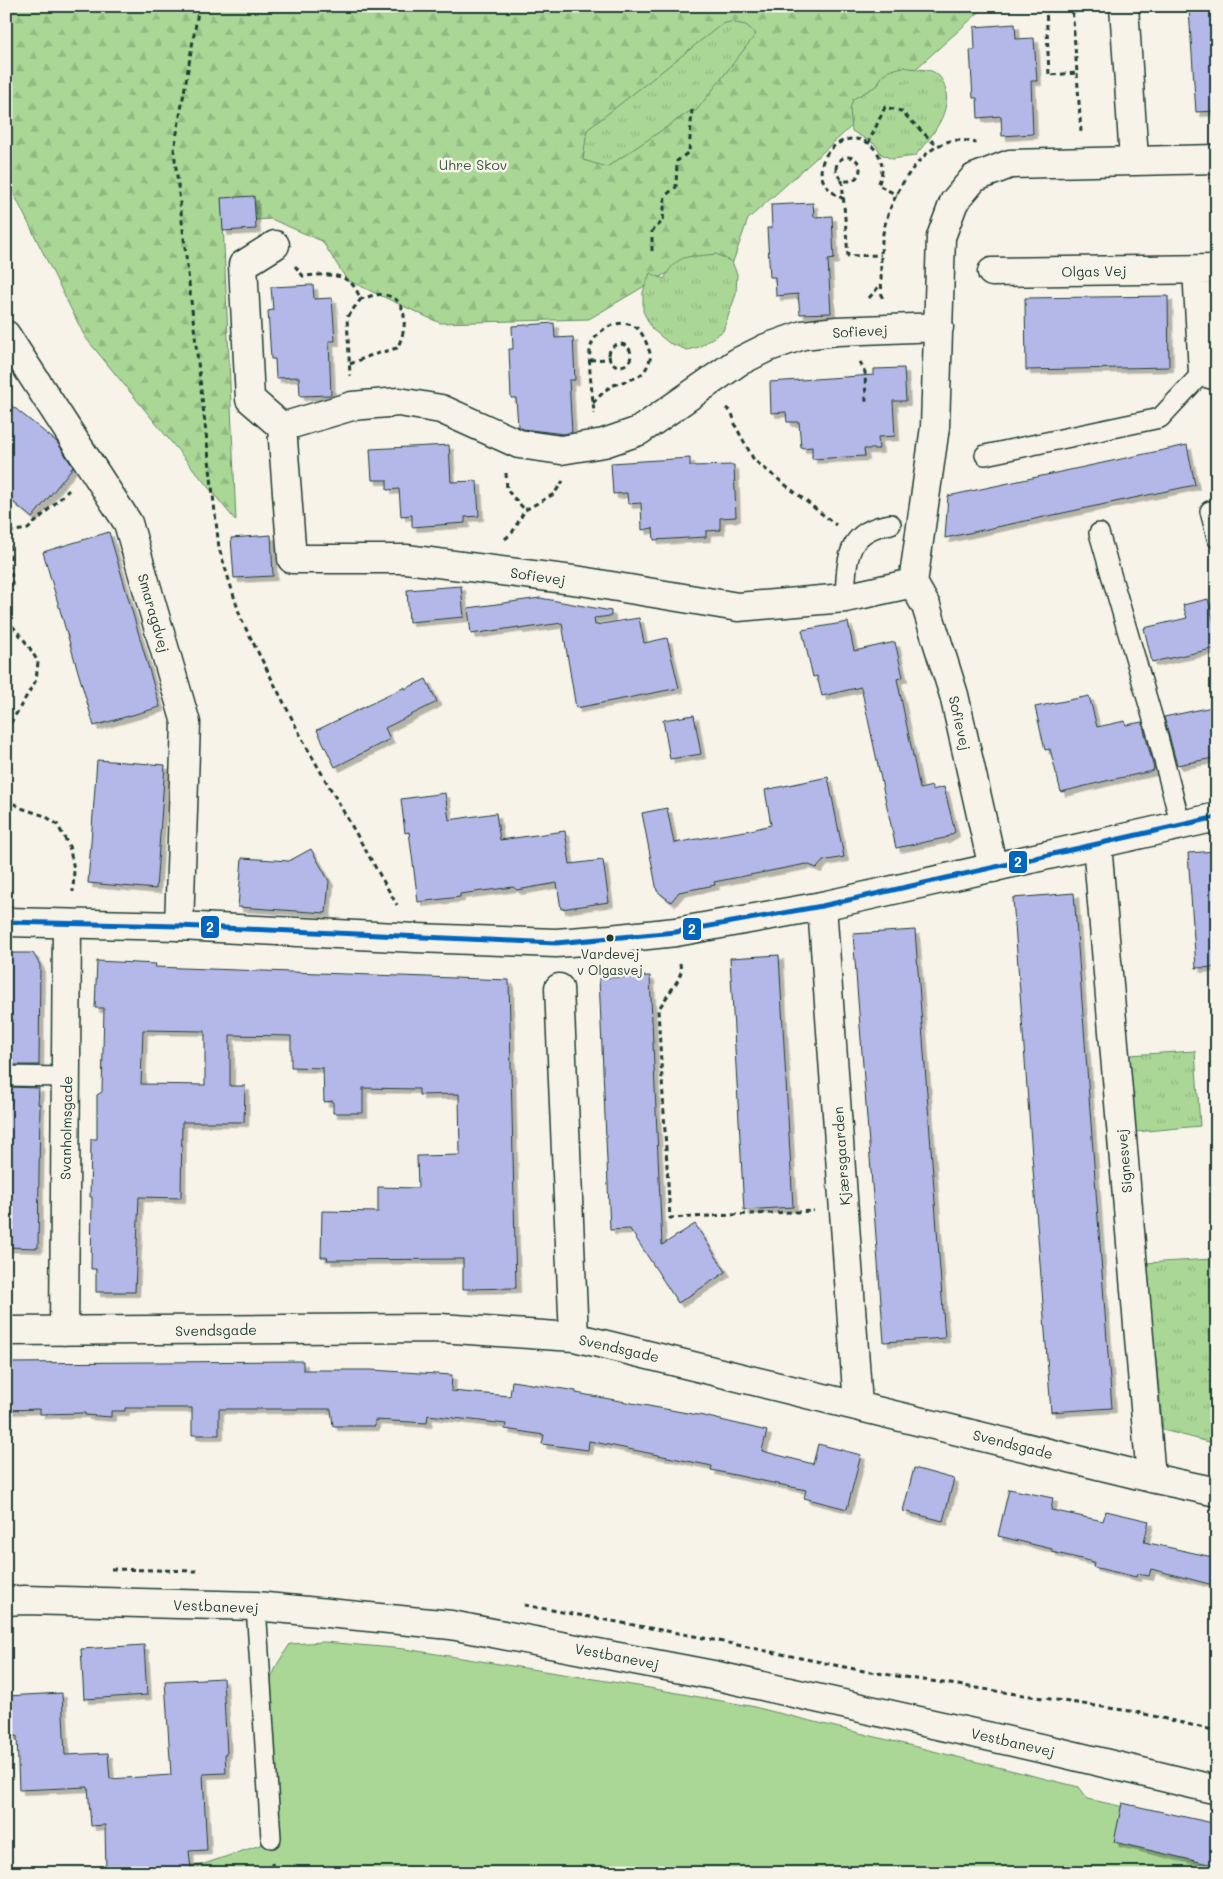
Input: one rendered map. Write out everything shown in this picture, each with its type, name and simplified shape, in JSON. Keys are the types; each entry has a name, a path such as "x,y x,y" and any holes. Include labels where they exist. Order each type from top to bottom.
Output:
{"street":[{"path":"1124,6 1134,160"},
{"path":"913,583 935,427 941,237 954,202 974,178 1010,164 1217,159"},
{"path":"276,245 242,265 250,399 282,427"},
{"name":"Olgas Vej","path":"992,272 1207,270 1210,374"},
{"name":"Sofievej","path":"939,327 838,331 803,335 766,348 738,362 639,431 596,444 561,450 519,444 441,409 399,402 352,406 282,427 292,559 406,559 581,581 738,607 845,598 913,583 926,606 954,694 993,868"},
{"name":"Smaragdvej","path":"6,335 128,522 186,722 179,926"},
{"path":"6,922 179,926 556,943 610,939 676,932 822,906 1217,817"},
{"name":"Signesvej","path":"1097,844 1151,1478"},
{"name":"Kjærsgaarden","path":"822,906 858,1405"},
{"name":"Svanholmsgade","path":"64,1331 67,924"},
{"path":"559,988 574,1337"},
{"name":"Svendsgade","path":"6,1331 440,1328 574,1337 1151,1478 1217,1492"},
{"name":"Vestbanevej","path":"6,1601 256,1606 461,1626 713,1675 1058,1752 1217,1790"}],"lane":[{"path":"985,455 1160,418 1210,374"},
{"path":"1210,512 1217,538"},
{"path":"845,598 847,562 850,551 856,541 866,531 878,526 891,524"},
{"path":"1099,533 1156,726 1180,826"},
{"path":"6,1076 66,1077"},
{"path":"256,1606 271,1838"}],"path":[{"path":"199,6 174,150 219,548 241,619 306,746 416,938"},
{"path":"1040,6 1046,6 1049,75 1077,73"},
{"path":"1072,6 1084,162"},
{"path":"868,144 885,108 901,111 937,146"},
{"path":"652,251 652,231 664,221 665,196 676,187 677,161 689,152 692,110"},
{"path":"844,199 833,194 826,186 822,177 821,166 830,148 839,142 859,140 875,150 881,159 883,168 878,185 897,195 884,228 881,255 882,329"},
{"path":"842,180 855,179 860,172 859,163 853,158 845,156 836,164 835,171 842,180 848,256 881,255"},
{"path":"276,245 303,276 320,274 339,276 352,283 362,299"},
{"path":"350,364 397,348 403,338 405,322 404,310 396,300 387,295 380,294 362,299 347,317 352,406"},
{"path":"593,403 612,385 631,380 643,373 648,366 651,356 638,329 629,324 608,327 595,336 590,350 590,360 593,403 596,444"},
{"path":"838,331 859,360 865,372 866,403"},
{"path":"590,360 610,359 617,366 624,366 629,362 631,352 626,346 618,344 610,351 610,359"},
{"path":"700,388 732,413 736,427 754,460 856,541"},
{"path":"487,569 496,547 512,533 525,510 554,494 563,481 561,450"},
{"path":"6,731 36,680 38,662 28,645 10,624 12,586 9,532 28,529 92,467"},
{"path":"6,799 22,808 45,816 56,824 69,846 74,868 73,895 67,924"},
{"path":"676,932 681,972 678,980 658,1010 670,1218 845,1209"}],"green space":[{"name":"Uhre Skov","path":"6,6 986,6 748,219 730,270 665,274 589,319 440,323 347,280 322,241 271,219 223,222 236,521 85,337 6,178"},
{"path":"730,22 746,25 756,34 696,111 692,110 607,167 583,160 587,130 722,24"},
{"path":"904,67 928,70 937,74 944,84 946,104 934,132 915,156 892,159 881,154 876,145 852,131 850,109 853,99 878,85 884,74"},
{"path":"716,254 732,262 737,274 736,294 723,331 699,347 687,350 669,343 652,329 643,311 643,292 650,273 664,279 669,270 680,260 692,256"},
{"path":"1195,1051 1200,1126 1136,1132 1128,1055"},
{"path":"1212,1259 1217,1316 1217,1444 1163,1430 1146,1263"},
{"path":"324,1642 405,1649 750,1706 1079,1787 1088,1799 1217,1828 1217,1873 198,1873 198,1866 278,1839 270,1681 278,1663 290,1644"},
{"path":"203,1865 198,1866 198,1873 6,1873 6,1870"}],"building":[{"path":"1190,6 1217,6 1217,111 1196,112"},
{"path":"1015,24 1016,39 1034,38 1037,81 1031,81 1033,134 1002,136 1001,116 978,118 977,98 973,98 970,50 975,50 974,27"},
{"path":"254,196 256,229 223,231 221,198"},
{"path":"813,203 814,217 832,216 834,259 828,260 831,313 800,314 798,294 776,296 775,277 770,277 767,228 772,228 771,205"},
{"path":"313,285 314,299 332,298 335,341 329,341 331,395 300,396 299,377 276,378 275,359 271,359 268,311 273,310 271,287"},
{"path":"1168,296 1169,367 1026,370 1025,298"},
{"path":"554,323 555,338 573,337 575,380 569,380 572,432 564,434 523,429 518,426 516,398 511,398 509,349 513,349 512,326"},
{"path":"904,368 906,401 893,401 895,436 878,437 879,449 864,449 865,456 812,459 812,447 801,448 799,422 787,422 786,412 771,413 770,382 874,375 874,369"},
{"path":"6,401 57,442 73,467 32,518 6,496"},
{"path":"449,445 451,482 477,481 479,516 465,517 465,523 412,527 412,515 401,516 399,489 387,490 387,480 372,480 370,449"},
{"path":"1187,445 1195,485 945,538 948,496"},
{"path":"690,458 690,466 734,465 736,517 720,518 720,530 706,531 706,537 654,540 653,528 642,530 641,503 628,504 627,493 613,494 611,463"},
{"path":"109,532 160,707 94,726 43,552"},
{"path":"271,535 273,576 234,578 231,538"},
{"path":"461,586 464,617 409,622 407,590"},
{"path":"540,598 611,611 611,616 594,618 595,625 639,618 644,643 667,638 679,688 576,708 562,623 471,634 468,608"},
{"path":"1208,599 1217,635 1217,648 1152,662 1144,628 1187,618 1183,605"},
{"path":"848,622 854,651 895,642 903,677 897,679 920,789 932,786 932,790 944,787 955,832 945,838 896,848 861,687 822,696 817,676 813,677 802,630"},
{"path":"426,679 437,702 385,728 390,739 335,767 317,730 405,687 405,689"},
{"path":"1089,696 1097,727 1125,721 1126,725 1142,722 1154,769 1153,771 1061,792 1050,749 1045,750 1035,707"},
{"path":"1217,706 1217,753 1212,754 1213,758 1177,765 1164,717"},
{"path":"694,715 701,754 670,759 663,720"},
{"path":"97,760 165,765 156,889 88,883"},
{"path":"828,777 844,857 823,861 817,868 806,864 714,882 715,885 679,892 671,902 657,891 642,813 667,808 674,843 751,830 771,825 765,790"},
{"path":"445,793 449,820 496,813 500,840 565,831 570,864 603,860 609,902 561,909 557,883 517,890 513,887 460,894 460,897 418,902 409,832 405,833 401,799"},
{"path":"311,849 329,881 326,913 238,907 242,858 289,861"},
{"path":"1217,851 1217,967 1196,968 1188,853"},
{"path":"1074,893 1112,1408 1051,1412 1013,898"},
{"path":"915,930 945,1338 884,1342 853,934"},
{"path":"6,953 33,953 40,965 39,1065 6,1065"},
{"path":"779,955 793,1207 744,1210 730,958"},
{"path":"97,961 156,964 155,967 509,980 516,1288 463,1289 463,1259 327,1260 328,1257 321,1257 322,1211 378,1212 378,1187 418,1188 417,1156 460,1155 459,1094 419,1095 419,1089 363,1088 363,1113 333,1113 333,1101 324,1102 323,1068 291,1067 291,1036 230,1035 230,1086 245,1086 244,1122 182,1122 181,1198 139,1197 135,1292 96,1292 96,1269 91,1269 91,1139 97,1139 97,1095 102,1092 104,1008 95,1008","holes":["143,1030 205,1031 205,1085 141,1084"]},
{"path":"650,976 662,1245 695,1224 726,1272 678,1303 630,1229 610,1230 599,978"},
{"path":"6,1087 39,1088 38,1248 6,1247"},
{"path":"303,1361 303,1370 371,1370 452,1375 451,1391 510,1396 512,1381 576,1391 576,1393 704,1416 767,1431 762,1451 813,1464 818,1444 861,1455 847,1509 804,1498 806,1490 711,1470 712,1466 589,1441 588,1450 542,1444 544,1435 505,1429 506,1424 428,1415 427,1423 375,1420 375,1426 333,1426 331,1409 219,1409 219,1435 192,1435 192,1408 125,1408 125,1411 111,1411 111,1417 85,1415 85,1413 40,1414 40,1409 6,1410 6,1363"},
{"path":"914,1468 954,1479 943,1521 903,1511"},
{"path":"1009,1489 1053,1498 1051,1510 1103,1521 1106,1511 1149,1521 1144,1542 1217,1558 1217,1586 1151,1569 1149,1576 1137,1574 1136,1577 1093,1567 1094,1562 1052,1552 1052,1549 998,1536"},
{"path":"144,1645 147,1695 84,1699 81,1649"},
{"path":"223,1678 227,1753 225,1753 226,1773 203,1774 207,1850 189,1851 191,1870 161,1873 106,1873 105,1825 91,1826 88,1787 19,1790 17,1736 6,1737 6,1696 62,1693 65,1755 108,1753 110,1779 171,1775 165,1681"},
{"path":"1122,1803 1217,1824 1217,1866 1114,1842"}],"transit line":[{"name":"2","path":"6,922 179,926 556,943 676,932 822,906 1217,817"}],"place":[{"name":"Vardevej v Olgasvej","path":"610,938"}]}
